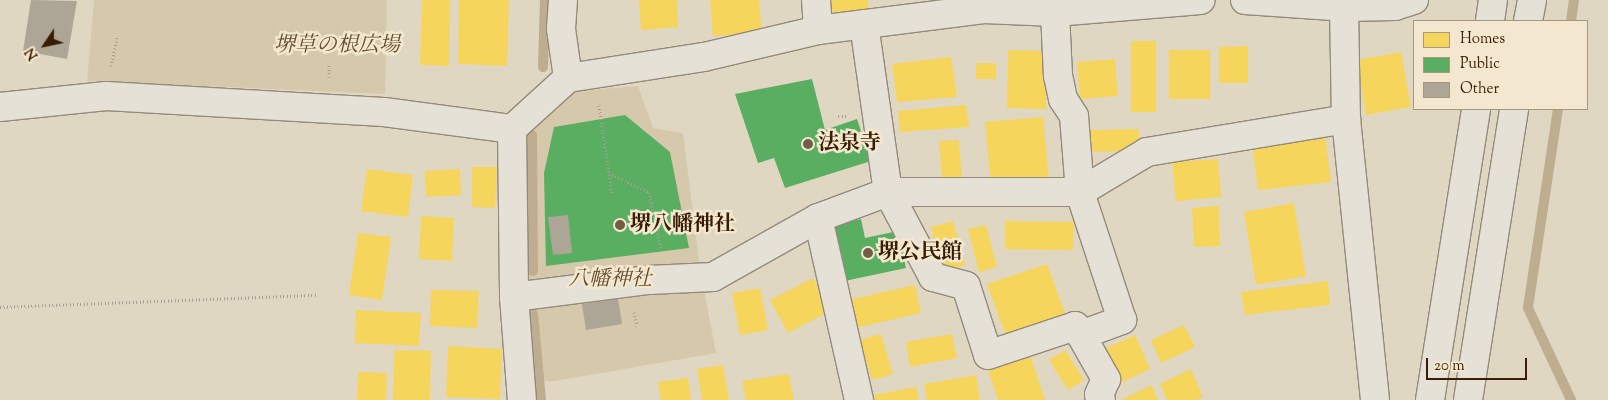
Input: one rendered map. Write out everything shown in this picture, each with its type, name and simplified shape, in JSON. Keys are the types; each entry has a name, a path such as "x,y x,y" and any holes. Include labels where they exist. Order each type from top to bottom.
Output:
{"street":[{"path":"563,0 561,29 580,77"},
{"path":"816,0 818,30"},
{"path":"0,107 106,96 384,112 512,129 580,77 704,57 818,30 984,5 1055,12 1201,0"},
{"path":"1245,0 1313,3 1344,7 1395,6 1414,0"},
{"path":"1490,20 1493,0"},
{"path":"1528,20 1532,0"},
{"path":"1344,7 1346,119 1375,400"},
{"path":"1055,12 1058,76 1063,99 1074,116 1080,192 1122,320 1081,335"},
{"path":"864,24 888,192 933,277 966,286 988,355 1075,326 1106,379 1099,395 1101,400"},
{"path":"1430,400 1476,110"},
{"path":"1468,400 1514,110"},
{"path":"514,297 667,279 713,277 818,218 888,192 1080,192 1147,152 1346,119"},
{"path":"512,129 514,297 522,400"},
{"path":"818,218 859,400"}],"path":[{"path":"580,77 609,172 612,194"},
{"path":"609,172 650,192 667,279"},
{"path":"0,307 318,295"}],"green space":[{"name":"堺草の根広場","path":"94,0 387,0 385,94 87,81"},
{"name":"八幡神社","path":"638,86 653,128 683,133 700,269 716,353 549,382 527,376 521,132 568,92"}],"building: Homes":[{"path":"422,0 450,0 449,66 420,65"},
{"path":"459,0 509,0 507,66 458,64"},
{"path":"639,0 677,0 678,27 641,30"},
{"path":"710,0 759,0 762,33 713,36"},
{"path":"830,0 868,0 868,11 831,12"},
{"path":"1131,41 1156,41 1156,112 1131,112"},
{"path":"1248,46 1248,83 1219,83 1219,47"},
{"path":"1008,50 1046,51 1046,109 1007,108"},
{"path":"1169,50 1210,50 1210,99 1169,99"},
{"path":"1401,52 1411,107 1366,115 1357,60"},
{"path":"951,57 957,97 897,102 892,64"},
{"path":"1115,59 1118,96 1080,99 1077,62"},
{"path":"976,63 996,63 996,79 976,79"},
{"path":"966,105 969,127 900,132 898,111"},
{"path":"1043,117 1049,181 991,186 985,122"},
{"path":"1139,129 1139,151 1087,152 1086,130"},
{"path":"1325,135 1331,182 1258,190 1252,143"},
{"path":"959,140 962,179 942,181 939,141"},
{"path":"1218,159 1221,197 1176,201 1172,162"},
{"path":"472,167 497,167 495,208 472,207"},
{"path":"367,169 413,175 408,217 361,211"},
{"path":"460,169 461,195 426,197 425,171"},
{"path":"1294,203 1306,276 1256,285 1244,212"},
{"path":"1219,206 1220,246 1194,247 1192,208"},
{"path":"421,216 454,218 452,261 419,259"},
{"path":"953,221 965,265 942,271 931,227"},
{"path":"1005,221 1074,222 1073,250 1005,249"},
{"path":"986,225 997,267 979,272 968,229"},
{"path":"358,233 391,237 382,300 349,295"},
{"path":"1047,264 1066,316 1006,336 987,284"},
{"path":"813,278 830,311 788,333 770,300"},
{"path":"1328,281 1330,305 1245,315 1241,292"},
{"path":"915,285 921,313 855,328 848,300"},
{"path":"760,288 768,330 740,335 732,293"},
{"path":"431,290 479,291 477,328 430,326"},
{"path":"356,310 421,313 419,346 355,343"},
{"path":"1184,325 1195,347 1161,363 1151,340"},
{"path":"881,334 893,374 872,380 860,340"},
{"path":"952,334 957,358 910,367 906,342"},
{"path":"1135,335 1150,369 1120,383 1104,349"},
{"path":"448,346 502,349 500,399 446,397"},
{"path":"394,350 431,351 430,400 393,400"},
{"path":"1065,350 1084,380 1068,390 1049,360"},
{"path":"1031,357 1045,400 998,400 988,370"},
{"path":"723,365 729,400 702,400 697,369"},
{"path":"1191,369 1203,397 1196,400 1167,400 1160,384"},
{"path":"358,372 387,373 386,400 357,400"},
{"path":"789,374 794,400 746,400 742,381"},
{"path":"976,375 980,400 927,400 924,384"},
{"path":"688,378 691,400 661,400 658,382"},
{"path":"1152,385 1158,400 1121,400"},
{"path":"916,387 919,400 875,400 874,395"}],"building: Public":[{"name":"法泉寺","path":"812,79 825,130 857,119 871,161 785,188 774,158 758,163 735,94"},
{"name":"八幡神社","path":"625,115 670,152 689,248 546,266 544,173 554,127"},
{"name":"堺公民館","path":"861,219 865,238 898,231 906,268 840,282 828,226"}],"building: Other":[{"path":"31,0 77,1 67,59 23,51"},
{"path":"568,215 572,253 553,255 548,217"},
{"path":"618,299 622,324 586,330 582,304"}],"waterway":[{"path":"543,67 545,0"},
{"path":"1571,20 1574,0"},
{"path":"1558,110 1528,308 1571,400"},
{"path":"532,135 533,271"},
{"path":"533,314 541,400"}],"place":[{"name":"法泉寺","path":"808,144"},
{"name":"堺八幡神社","path":"620,225"},
{"name":"堺公民館","path":"868,253"}]}
